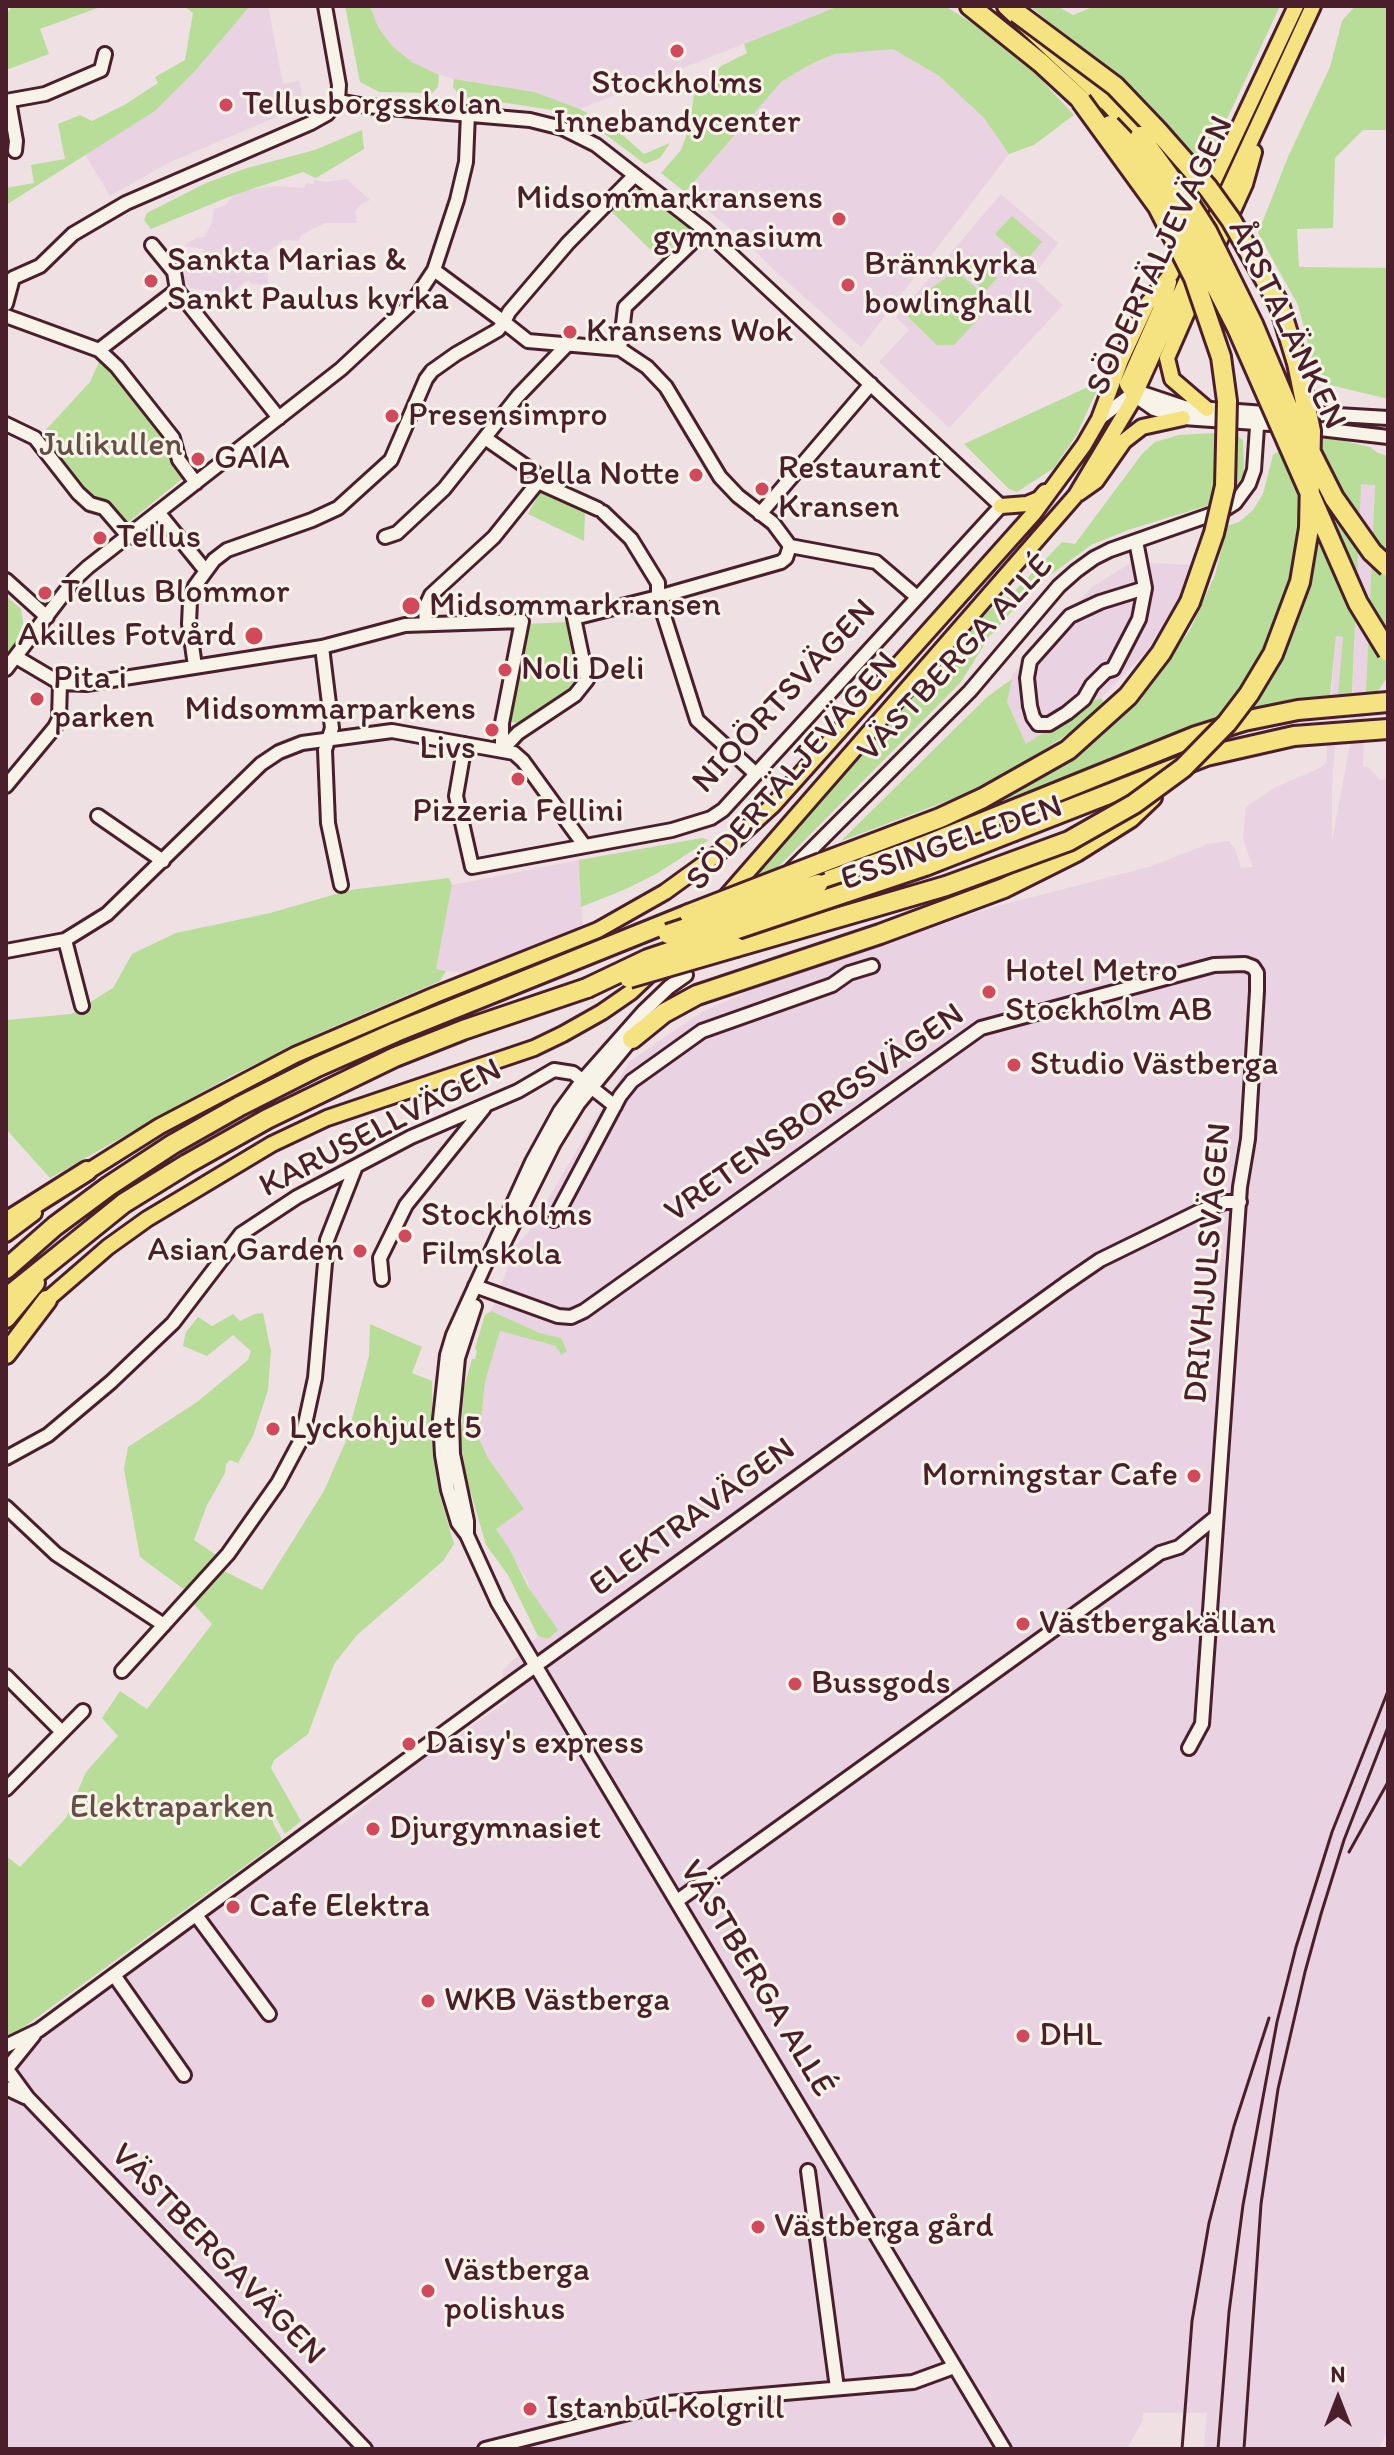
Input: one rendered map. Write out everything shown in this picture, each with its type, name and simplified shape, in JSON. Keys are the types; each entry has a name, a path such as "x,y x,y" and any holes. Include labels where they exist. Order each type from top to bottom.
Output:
{"highway":[{"name":"ESSINGELEDEN","path":"551,971 689,914 940,818 983,798 1068,750 1128,696 1161,653 1190,602 1214,533 1225,486 1227,401 1221,357 1194,278 1158,207 1081,101 1041,63 970,6"},
{"name":"ESSINGELEDEN","path":"587,988 871,908 984,873 1069,841 1159,788 1183,768 1227,723 1273,654 1300,582 1309,528 1311,443 1305,397 1279,304 1231,220 1208,188 1115,86 1012,10"},
{"name":"ÅRSTALÄNKEN","path":"1012,10 1101,94 1140,136 1189,203 1207,231 1253,324 1287,405 1334,498 1372,552 1388,567"},
{"name":"ÅRSTALÄNKEN","path":"1081,101 1132,148 1176,210 1237,328 1358,603 1388,652"},
{"path":"6,1255 55,1226 148,1161 240,1106 396,1032 551,971 916,849 1196,736 1244,721 1298,710 1388,702"},
{"path":"6,1298 124,1203 175,1171 335,1084 463,1030 587,988 648,959 912,870 1206,756 1294,736 1388,729"},
{"path":"632,1039 672,1008 697,995 880,934 1004,888 1076,852 1130,818 1159,788"},
{"path":"6,1222 87,1171"},
{"path":"6,1269 55,1226"},
{"path":"6,1318 49,1263"},
{"path":"6,1354 47,1300"}],"main road":[{"name":"SÖDERTÄLJEVÄGEN","path":"6,1234 87,1171 172,1120 295,1055 598,930 634,912 727,847 773,805 1001,553 1068,469 1099,419 1121,360 1147,304 1171,274 1296,6"},
{"name":"SÖDERTÄLJEVÄGEN","path":"6,1338 108,1247 147,1219 272,1144 327,1118 534,1048 583,1024 631,992 704,922 1076,495 1134,395 1313,6"},
{"path":"1207,409 1172,379 1167,358 1245,184 1270,94"},
{"path":"1134,395 1127,384 1163,303 1171,274"},
{"path":"1076,495 1096,481 1124,441 1142,427 1183,418"},
{"path":"1001,506 1015,507 1039,499 1068,469"}],"street":[{"path":"6,304 9,277 40,266 73,234 126,203 327,114 338,101 339,85 325,6"},
{"path":"15,151 8,101 45,94 101,70 105,54"},
{"path":"338,101 530,120 562,128 596,145 705,230 1001,506"},
{"path":"6,669 75,579 341,369 413,302 434,270 457,200 463,174 468,113"},
{"path":"195,666 189,624 190,601 205,570 227,550 312,520 344,503 383,469 396,452 432,371 498,330 509,312 568,243 634,176"},
{"path":"620,349 625,307 705,230"},
{"path":"152,245 174,272 177,290 279,418"},
{"path":"434,270 528,341 620,349 647,367 657,377 720,477 773,523 790,546 876,562 917,597"},
{"path":"99,350 177,290"},
{"path":"6,316 99,350 117,367 173,438 179,460 196,483"},
{"path":"385,537 397,533 444,489 518,396 567,345"},
{"path":"760,514 871,384"},
{"path":"1134,395 1154,409 1183,418 1258,418 1326,413 1388,418"},
{"path":"1099,419 1114,405 1134,395 1158,397 1184,407 1388,437"},
{"name":"VÄSTBERGA ALLÉ","path":"1004,2449 498,1603 467,1535 453,1454 453,1398 458,1358 479,1287 554,1143 586,1084 644,1011 686,975 970,691 1059,586 1094,558 1224,510 1235,503 1249,484 1254,470 1258,418"},
{"path":"6,424 35,438 78,493 90,504 104,508 129,537"},
{"path":"485,438 534,472 538,482 601,510 631,539 658,583 658,597 692,712 756,774"},
{"path":"426,623 425,608 431,595 494,537 538,482"},
{"name":"NIOÖRTSVÄGEN","path":"465,744 456,796 472,867 672,830 711,818 723,810 1001,506"},
{"path":"158,512 205,570"},
{"path":"1136,541 1145,588 1139,619 1113,669 1106,671 1084,699 1054,722 1038,724 1033,717 1027,678 1030,661 1070,616 1100,602 1145,588"},
{"path":"502,750 518,733 575,695 587,680 574,618 781,562 790,546"},
{"path":"6,580 47,617"},
{"path":"16,657 60,683 86,684 322,647 394,627 426,623 522,621 502,723 502,750"},
{"path":"322,647 332,728 325,750 327,816 341,885"},
{"path":"6,786 55,727 59,719 60,683"},
{"path":"6,951 65,940 107,914 270,757 302,743 392,731 514,753 584,845"},
{"path":"98,816 163,861"},
{"path":"65,940 82,1006"},
{"name":"VRETENSBORGSVÄGEN","path":"479,1287 558,1316 571,1317 584,1311 981,1028 1214,965 1245,964 1253,967"},
{"path":"554,1220 615,1106 632,1081 702,1031 832,985 849,973 872,966"},
{"name":"DRIVHJULSVÄGEN","path":"1189,1748 1202,1724 1240,1202 1248,1139 1257,991 1257,973 1253,967"},
{"name":"VÄSTBERGA ALLÉ","path":"586,1084 632,1039 686,975"},
{"name":"KARUSELLVÄGEN","path":"6,1458 48,1435 111,1382 173,1323 241,1234 297,1197 411,1137 485,1106 554,1070 567,1071 586,1084"},
{"path":"586,1084 615,1106"},
{"path":"382,1279 380,1258 406,1205 485,1106"},
{"path":"122,1671 228,1554 278,1483 302,1438 315,1378 327,1240 356,1166"},
{"name":"ELEKTRAVÄGEN","path":"6,2046 39,2030 537,1665 1100,1260 1198,1212 1225,1202 1240,1202"},
{"path":"6,1507 56,1554 164,1625"},
{"path":"677,1901 1160,1553 1179,1547 1216,1517"},
{"path":"6,1676 62,1732"},
{"path":"6,1789 83,1711"},
{"path":"196,1915 269,2014"},
{"path":"114,1975 184,2075"},
{"name":"ELEKTRAVÄGEN","path":"7,2069 39,2030"},
{"name":"VÄSTBERGAVÄGEN","path":"7,2069 28,2098 365,2449"},
{"name":"VÄSTBERGAVÄGEN","path":"6,2088 28,2098"},
{"path":"808,2171 837,2388"},
{"path":"485,2449 668,2403 913,2382 954,2367"}],"shaded area":[{"name":"Tellusborgsskolan","path":"250,6 268,6 283,84 299,81 300,85 302,95 289,100 293,110 168,163 110,196 85,154 155,111 196,70"},
{"path":"370,6 839,6 580,109 533,92 430,72 402,56 392,46 378,27"},
{"name":"Midsommarkransens gymnasium","path":"893,48 938,75 984,118 1009,154 861,347 744,240 685,192 782,81 835,54"},
{"path":"347,179 370,200 355,212 357,223 325,223 301,235 299,241 283,240 268,252 268,285 252,284 248,280 230,294 191,288 184,281 185,262 202,264 204,249 184,246 195,238 204,237 212,223 214,209 226,205 235,192 277,186 304,188 306,183 314,184 314,180"},
{"path":"1001,194 1058,243 1033,277 1063,305 949,428 879,362 909,330 896,317"},
{"path":"1360,484 1375,484 1363,766 1380,780 1388,779 1388,2429 1379,2449 1204,2449 1207,2413 1143,2413 1143,2420 1127,2449 6,2449 6,2043 331,1805 340,1826 413,1766 508,1701 502,1690 503,1670 538,1636 541,1637 528,1582 496,1529 498,1471 479,1440 485,1382 500,1331 556,1346 561,1338 540,1333 491,1311 516,1246 529,1231 630,1061 702,1012 765,984 990,908 1149,867 1208,844 1229,841 1241,868 1253,867 1243,839 1246,807 1274,788 1326,763 1336,636 1343,637 1332,787 1332,842 1351,738"},
{"path":"1132,562 1192,565 1182,593 1146,652 1101,698 1086,704 1026,744 1007,702 1012,675 1092,587"},
{"path":"579,860 583,925 464,973 436,969 452,885"}],"green space":[{"path":"12,6 103,6 40,29 49,54 6,70 6,15"},
{"path":"184,6 250,6 196,70 155,111 6,205 6,188 34,183 31,165 65,159 58,124 80,115 92,121 126,104 158,83 155,77 185,60 193,13"},
{"path":"345,6 370,6 378,27 392,46 412,62 439,75 438,87 432,93 379,92 360,82"},
{"path":"839,6 945,6 993,36 1035,73 1074,115 1034,145 1009,154 984,118 938,75 893,49 835,54 782,81 685,192 661,173 681,150 689,128 694,95 721,66 747,53 744,44"},
{"path":"1030,6 1057,6 1073,15 1095,6 1280,6 1204,168 1146,104"},
{"path":"1355,6 1388,6 1388,130 1363,130 1335,158 1333,228 1297,229 1299,267 1388,268 1388,399 1318,382 1298,305 1258,233 1288,157 1330,67 1342,21"},
{"path":"454,79 534,92 580,109 617,130 644,154 670,143 660,158 645,164 590,123 559,111 460,96 453,87"},
{"path":"362,130 364,149 316,178 303,172 231,196 151,229 144,220 147,213 206,183 247,168 315,150"},
{"path":"635,189 640,189 691,229 693,234 663,262 610,210"},
{"path":"1012,216 1042,242 1026,261 995,234"},
{"path":"971,255 997,278 985,291 959,268"},
{"path":"956,271 993,303 954,345 937,345 907,316 918,297"},
{"name":"Julikullen","path":"100,360 115,374 164,438 169,457 181,472 182,479 125,525 107,505 90,497 42,434 90,382"},
{"path":"1101,381 1077,434 1054,468 1017,492 1009,489 964,444"},
{"path":"1179,435 1236,435 1243,440 1244,474 1233,490 1206,506 1091,545 1033,588 989,637 961,682 777,868 755,877 885,723 983,615 1014,592 1062,542 1075,544 1142,454 1155,442"},
{"path":"1327,437 1370,447 1388,456 1388,676 1378,691 1366,693 1375,485 1361,484 1352,694 1338,696 1343,637 1336,636 1330,696 1215,718 959,818 1026,786 1081,754 1141,695 1190,630 1215,575 1227,526 1239,522 1253,510 1263,494 1273,455 1294,441"},
{"path":"540,492 585,511 584,541 528,514"},
{"path":"6,596 21,609 25,634 6,657"},
{"path":"570,622 580,675 575,688 522,724 508,721 525,624"},
{"path":"1012,679 1007,702 1026,744 1086,704 1101,698 1104,704 1072,731 1024,763 963,795 841,841 987,697"},
{"path":"702,838 709,840 656,874 581,907 579,860"},
{"path":"449,878 452,885 436,969 446,971 440,981 317,1034 229,1077 50,1178 6,1129 6,1020 71,1014 113,988 132,954 176,933 270,913 350,890"},
{"path":"491,1311 540,1333 561,1338 567,1351 561,1355 556,1346 500,1331 485,1382 479,1439 488,1458 524,1509 496,1529 528,1587 558,1630 548,1639 538,1636 508,1575 486,1545 465,1473 461,1440 464,1387 472,1359 475,1359 475,1348 485,1315"},
{"path":"263,1313 271,1351 268,1390 253,1436 238,1463 230,1460 226,1464 225,1473 207,1505 194,1540 216,1555 185,1590 140,1557 124,1469 128,1447 197,1402 248,1360 251,1351 233,1335 207,1356 183,1346 186,1332 198,1317 212,1326 233,1314 240,1321"},
{"name":"Elektraparken","path":"370,1324 422,1347 412,1373 432,1381 433,1453 440,1496 454,1544 443,1561 357,1635 334,1664 308,1734 274,1760 271,1768 301,1821 285,1834 264,1796 282,1839 6,2040 6,1856 20,1867 66,1818 86,1772 118,1736 102,1718 120,1691 147,1709 212,1624 192,1602 222,1570 262,1590 324,1491 346,1441 369,1356"}],"railway":[{"path":"1218,2449 1229,2312 1243,2205 1277,2022 1296,1947 1332,1832 1388,1691"},
{"path":"1244,2449 1261,2204 1278,2089 1321,1914 1344,1840 1388,1727"},
{"path":"1349,1852 1388,1782"},
{"path":"1182,2449 1192,2321 1209,2223 1234,2126 1269,2018"}],"place":[{"name":"Stockholms Innebandycenter","path":"677,51"},
{"name":"Tellusborgsskolan","path":"226,105"},
{"name":"Midsommarkransens gymnasium","path":"839,219"},
{"name":"Sankta Marias & Sankt Paulus kyrka","path":"151,281"},
{"name":"Brännkyrka bowlinghall","path":"848,285"},
{"name":"Kransens Wok","path":"570,332"},
{"name":"Presensimpro","path":"392,416"},
{"name":"GAIA","path":"198,459"},
{"name":"Bella Notte","path":"696,475"},
{"name":"Restaurant Kransen","path":"762,489"},
{"name":"Tellus","path":"100,538"},
{"name":"Tellus Blommor","path":"45,593"},
{"name":"Midsommarkransen","path":"411,606"},
{"name":"Akilles Fotvård","path":"254,636"},
{"name":"Noli Deli","path":"505,670"},
{"name":"Pita i parken","path":"37,699"},
{"name":"Midsommarparkens Livs","path":"492,730"},
{"name":"Pizzeria Fellini","path":"518,779"},
{"name":"Hotel Metro Stockholm AB","path":"989,992"},
{"name":"Studio Västberga","path":"1014,1065"},
{"name":"Stockholms Filmskola","path":"405,1236"},
{"name":"Asian Garden","path":"360,1251"},
{"name":"Lyckohjulet 5","path":"273,1429"},
{"name":"Morningstar Cafe","path":"1194,1476"},
{"name":"Västbergakällan","path":"1023,1624"},
{"name":"Bussgods","path":"795,1684"},
{"name":"Daisy's express","path":"409,1744"},
{"name":"Djurgymnasiet","path":"373,1829"},
{"name":"Cafe Elektra","path":"233,1907"},
{"name":"WKB Västberga","path":"428,2001"},
{"name":"DHL","path":"1023,2036"},
{"name":"Västberga gård","path":"758,2227"},
{"name":"Västberga polishus","path":"428,2291"},
{"name":"Istanbul Kolgrill","path":"530,2409"}]}
